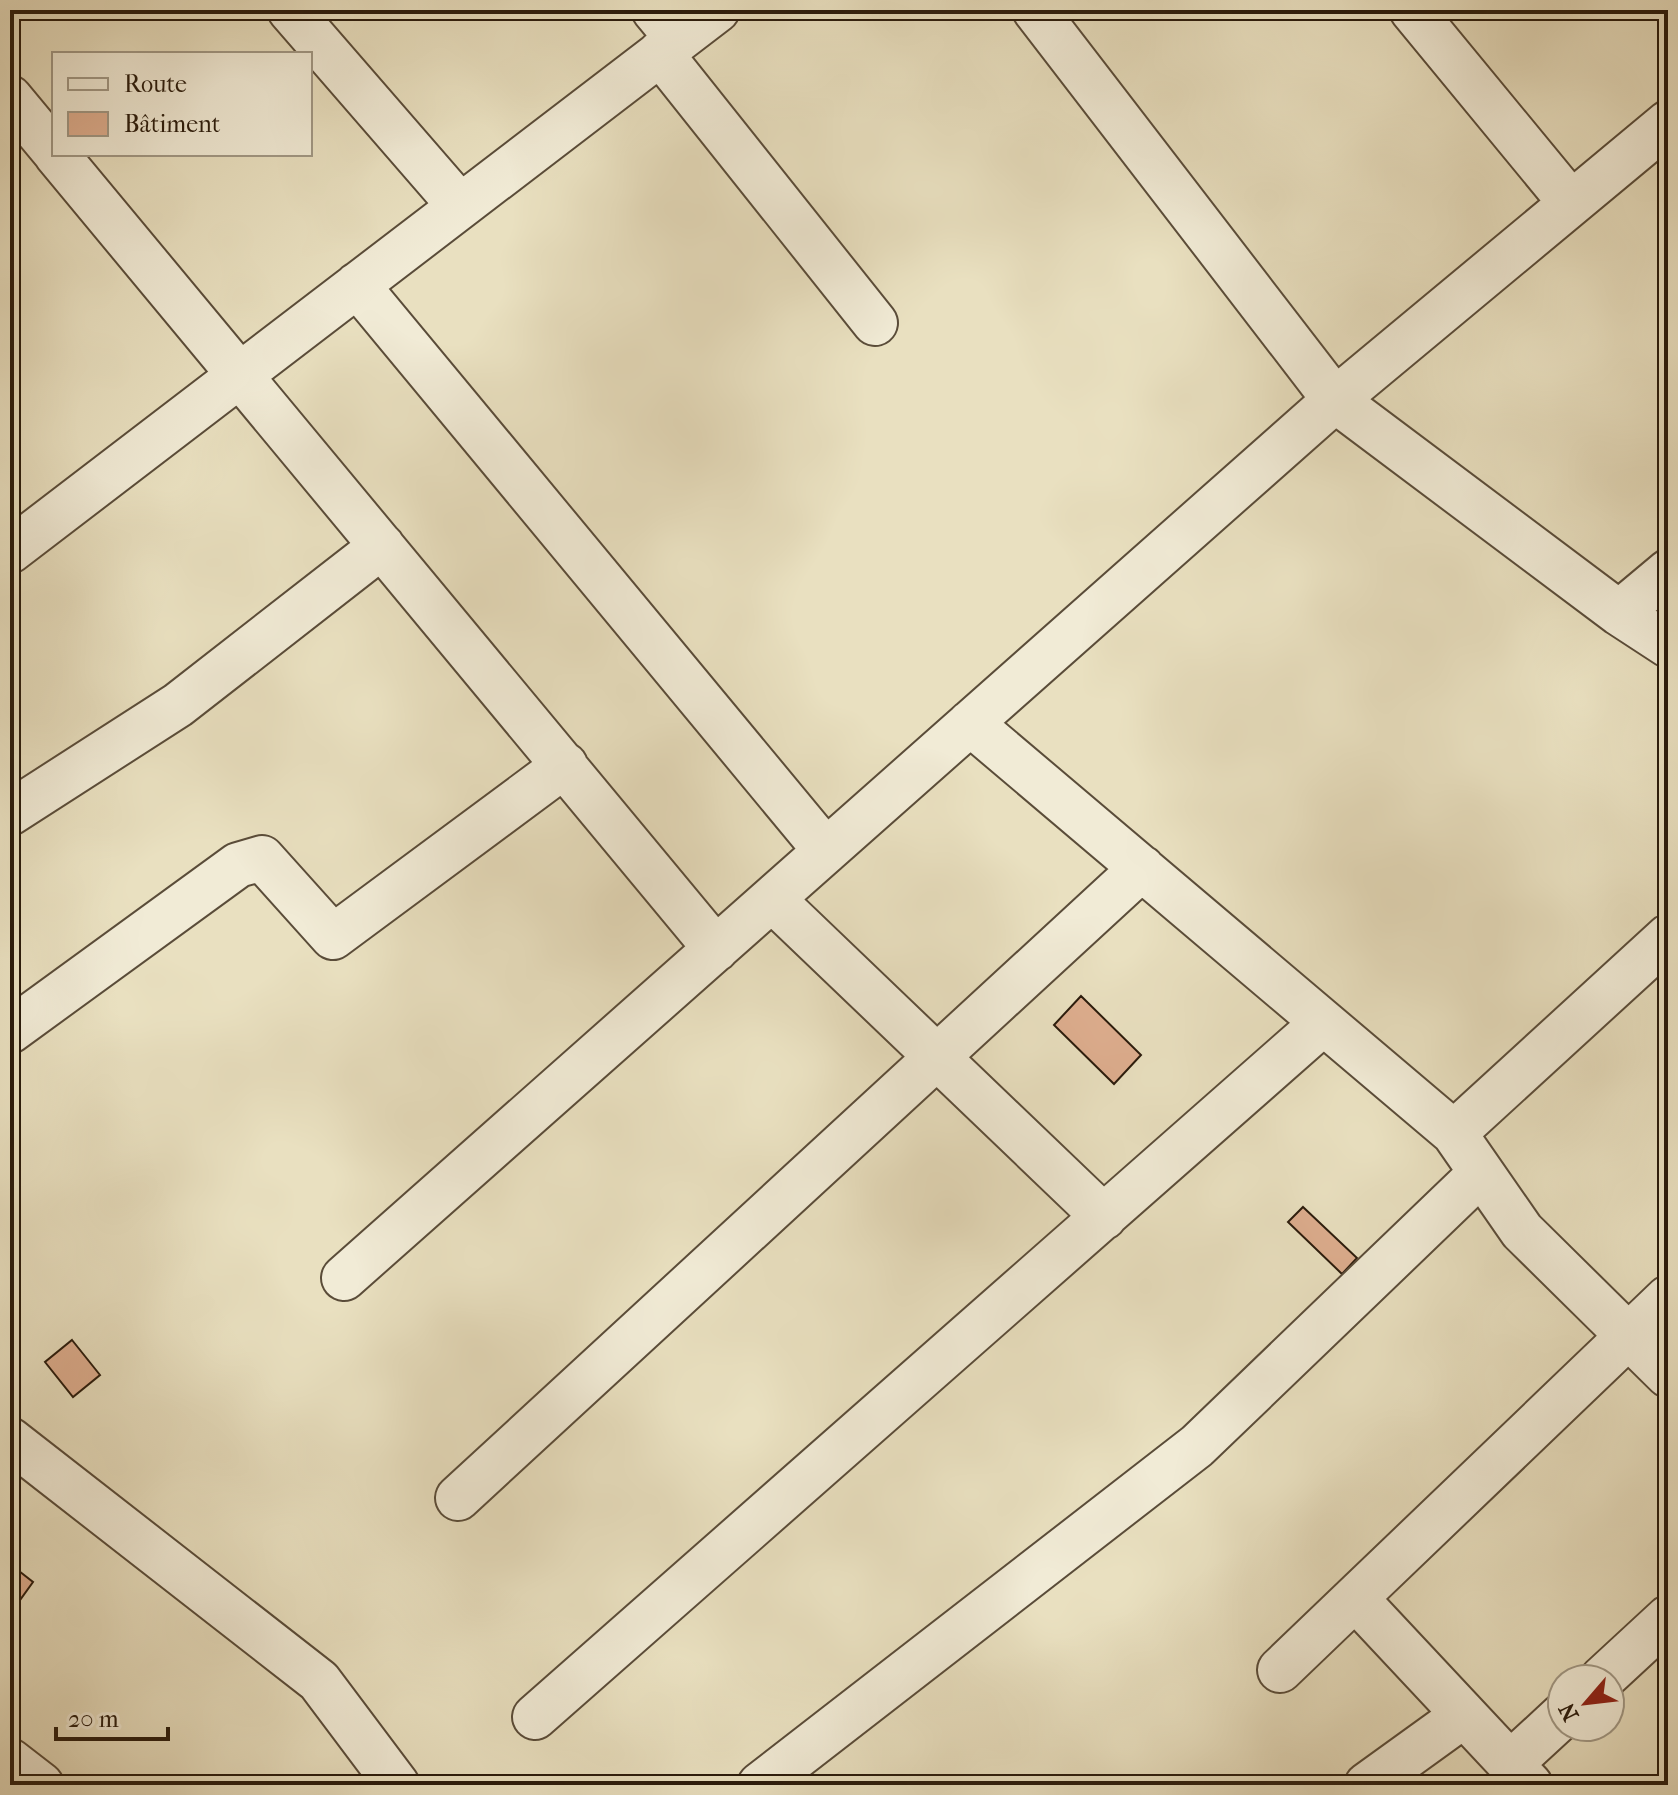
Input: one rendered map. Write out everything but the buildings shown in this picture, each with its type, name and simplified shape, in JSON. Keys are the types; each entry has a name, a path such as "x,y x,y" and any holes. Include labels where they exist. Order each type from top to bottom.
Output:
{"street":[{"path":"290,10 460,206"},
{"path":"10,551 460,206 664,34 717,10"},
{"path":"1035,10 1335,400 1619,613 1668,645"},
{"path":"1412,10 1571,203"},
{"path":"664,34 875,323"},
{"path":"10,98 52,148"},
{"path":"344,1278 1335,400 1668,123"},
{"path":"58,156 716,949"},
{"path":"357,285 826,851"},
{"path":"10,813 178,705 382,546"},
{"path":"1619,613 1668,572"},
{"path":"970,723 1454,1133 1522,1231 1668,1375"},
{"path":"10,1031 238,865 262,858 333,937 565,765"},
{"path":"458,1498 1142,868"},
{"path":"772,899 1104,1217"},
{"path":"1454,1133 1668,937"},
{"path":"535,1717 1323,1023"},
{"path":"760,1785 1197,1446 1481,1173"},
{"path":"1280,1670 1668,1298"},
{"path":"10,1440 319,1681 397,1785"},
{"path":"1355,1598 1520,1774 1546,1738"},
{"path":"1619,1663 1668,1618"},
{"path":"1367,1785 1464,1715"},
{"path":"10,1761 41,1785"}]}
